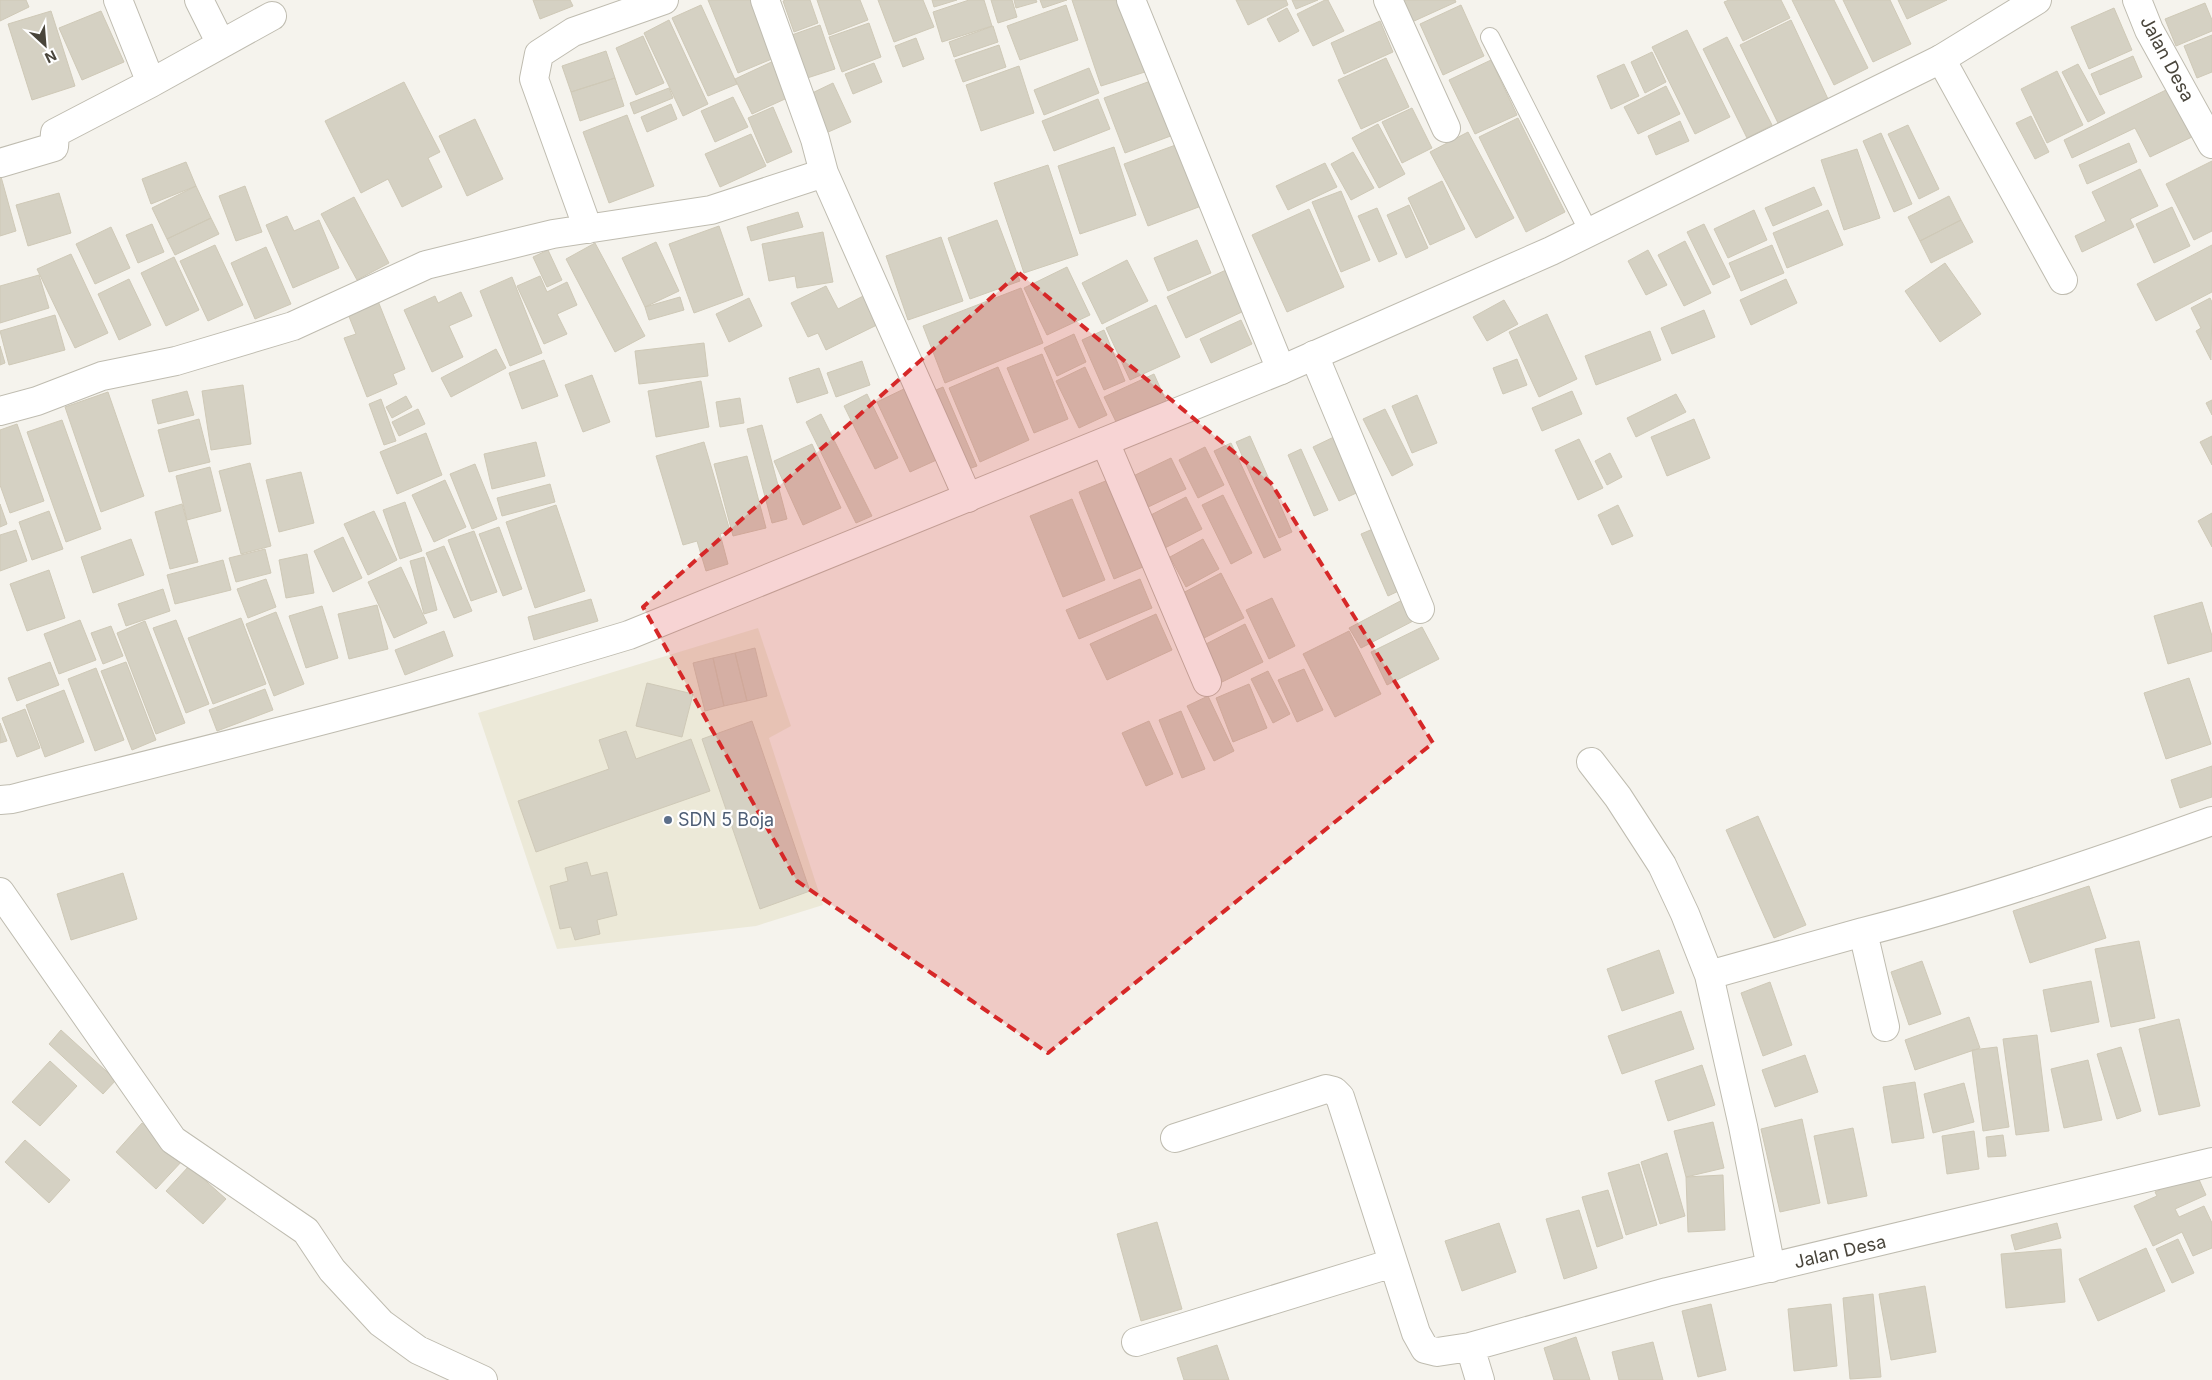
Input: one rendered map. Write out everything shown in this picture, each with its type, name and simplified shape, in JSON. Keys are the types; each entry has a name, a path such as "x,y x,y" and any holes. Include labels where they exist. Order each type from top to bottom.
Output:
{"street":[{"path":"118,0 150,83"},
{"path":"199,0 221,44"},
{"path":"588,229 534,79 539,54 573,32 664,0"},
{"path":"765,0 814,139 824,173 968,498"},
{"path":"1132,0 1281,370"},
{"path":"1388,0 1446,128"},
{"path":"0,800 12,799 379,706 518,669 628,635 1281,370 1589,232 1941,60 2036,0"},
{"name":"Jalan Desa","path":"2137,0 2149,30 2212,144"},
{"path":"0,163 54,147 55,132 150,83 272,16"},
{"path":"1941,60 2063,280"},
{"path":"0,411 37,401 102,376 176,360 293,326 426,265 553,234 711,210 824,173"},
{"path":"1314,355 1420,609"},
{"path":"1105,442 1207,682"},
{"path":"1592,762 1618,797 1662,865 1685,914 1708,975 1743,1126 1771,1268"},
{"path":"1708,975 1934,914 2212,821"},
{"path":"0,892 173,1140 306,1231 332,1270 381,1323 418,1350 483,1380"},
{"path":"1863,932 1886,1028"},
{"path":"1136,1342 1393,1263 1340,1097 1334,1091 1326,1089 1175,1138"},
{"name":"Jalan Desa","path":"1393,1263 1416,1334 1425,1349 1437,1352 1470,1347 1667,1292 2212,1162"},
{"path":"1470,1347 1480,1380"}],"lane":[{"path":"1490,37 1589,232"}],"highlighted area":[{"path":"1019,273 1271,483 1433,743 1048,1053 797,881 643,607"}],"shaded area":[{"path":"758,628 791,726 769,738 823,905 756,926 557,949 478,713"}],"building":[{"path":"0,0 26,0 29,7 0,21"},
{"path":"533,0 570,0 573,6 540,19"},
{"path":"708,0 761,0 784,54 738,73"},
{"path":"810,0 818,23 794,32 783,1"},
{"path":"817,0 860,0 868,20 829,35"},
{"path":"878,0 923,0 934,27 894,42"},
{"path":"932,0 957,0 934,7"},
{"path":"969,0 984,0 992,26 942,42 933,12"},
{"path":"991,0 1012,0 1017,17 998,23"},
{"path":"1014,0 1036,0 1037,2 1016,8"},
{"path":"1040,0 1067,0 1043,8"},
{"path":"1072,0 1123,0 1148,71 1101,86"},
{"path":"1236,0 1286,0 1288,5 1248,25"},
{"path":"1292,0 1318,0 1296,9"},
{"path":"1328,0 1344,31 1313,46 1297,14"},
{"path":"1402,0 1455,0 1456,2 1412,22"},
{"path":"1729,0 1781,0 1790,18 1743,41 1724,2"},
{"path":"1792,0 1834,0 1868,68 1834,85"},
{"path":"1843,0 1890,0 1911,44 1873,62"},
{"path":"1898,0 1947,0 1907,19"},
{"path":"2205,3 2212,20 2212,31 2176,46 2165,19"},
{"path":"701,5 737,84 708,96 672,18"},
{"path":"1066,5 1078,40 1020,60 1007,26"},
{"path":"1461,5 1484,56 1443,75 1420,24"},
{"path":"1287,8 1299,31 1279,42 1267,19"},
{"path":"2114,8 2132,50 2089,69 2071,27"},
{"path":"51,11 75,86 32,100 8,24"},
{"path":"101,11 124,62 82,80 59,28"},
{"path":"669,20 708,104 683,116 644,33"},
{"path":"1791,20 1828,99 1778,123 1740,45"},
{"path":"1380,21 1393,52 1344,74 1331,43"},
{"path":"869,23 881,57 842,72 829,37"},
{"path":"820,25 835,69 801,80 786,37"},
{"path":"993,26 998,42 954,57 949,42"},
{"path":"1687,30 1730,117 1695,134 1652,47"},
{"path":"2212,35 2212,72 2197,78 2184,46"},
{"path":"643,36 664,83 636,95 616,48"},
{"path":"1727,37 1772,125 1747,138 1703,49"},
{"path":"916,38 924,59 903,67 895,46"},
{"path":"999,45 1006,67 963,82 955,60"},
{"path":"606,51 615,78 571,92 562,66"},
{"path":"1652,52 1666,82 1645,93 1631,62"},
{"path":"2133,56 2142,77 2100,95 2091,74"},
{"path":"780,58 796,94 752,114 735,79"},
{"path":"1386,58 1409,107 1361,129 1338,80"},
{"path":"1491,60 1517,115 1475,134 1449,80"},
{"path":"874,63 882,82 853,94 845,74"},
{"path":"1624,64 1639,96 1611,109 1597,76"},
{"path":"2078,64 2105,113 2088,122 2062,72"},
{"path":"1019,66 1034,113 981,131 966,85"},
{"path":"1089,68 1099,93 1044,115 1034,90"},
{"path":"2057,71 2083,125 2047,143 2021,89"},
{"path":"615,78 624,106 580,121 571,92"},
{"path":"1156,79 1176,134 1125,153 1104,98"},
{"path":"404,82 440,152 428,158 442,187 402,207 388,179 361,193 325,121"},
{"path":"833,83 851,122 826,133 808,95"},
{"path":"1666,86 1680,114 1638,134 1624,107"},
{"path":"669,88 673,98 634,114 630,103"},
{"path":"2170,88 2194,136 2150,157 2135,128 2072,158 2064,140"},
{"path":"733,97 748,127 715,142 701,111"},
{"path":"1098,99 1110,129 1054,151 1042,121"},
{"path":"671,104 677,119 647,132 641,117"},
{"path":"773,107 792,152 767,163 748,118"},
{"path":"1412,108 1432,148 1402,163 1382,122"},
{"path":"627,115 654,186 609,203 583,132"},
{"path":"2031,116 2049,152 2035,159 2016,123"},
{"path":"1518,118 1565,212 1526,232 1479,137"},
{"path":"475,119 503,179 467,196 439,136"},
{"path":"1680,121 1689,141 1656,155 1648,136"},
{"path":"1378,124 1405,174 1379,188 1352,138"},
{"path":"1908,125 1939,189 1919,199 1888,134"},
{"path":"1468,132 1514,218 1476,238 1430,152"},
{"path":"1881,133 1912,204 1894,212 1863,141"},
{"path":"751,134 766,166 720,187 705,154"},
{"path":"1181,143 1204,205 1148,226 1124,164"},
{"path":"2129,143 2137,162 2087,184 2079,165"},
{"path":"1114,147 1136,215 1080,234 1058,166"},
{"path":"1857,149 1880,218 1844,230 1821,160"},
{"path":"1353,152 1374,188 1351,200 1331,164"},
{"path":"2212,161 2212,231 2194,240 2166,184"},
{"path":"186,162 196,186 151,204 142,179"},
{"path":"1325,163 1337,187 1288,210 1276,186"},
{"path":"1048,165 1078,255 1024,273 994,183"},
{"path":"2140,169 2158,206 2130,219 2134,227 2082,252 2075,236 2106,221 2092,192"},
{"path":"0,173 16,231 0,236"},
{"path":"1442,181 1465,229 1430,245 1408,198"},
{"path":"196,186 211,218 167,239 152,208"},
{"path":"245,186 262,232 236,241 219,196"},
{"path":"1814,187 1822,205 1773,226 1765,208"},
{"path":"1341,191 1370,260 1341,272 1312,202"},
{"path":"59,193 71,233 28,246 16,205"},
{"path":"1949,196 1961,220 1920,241 1908,217"},
{"path":"354,197 389,263 357,280 321,214"},
{"path":"1409,205 1428,248 1406,258 1387,215"},
{"path":"2172,207 2190,246 2154,263 2136,224"},
{"path":"1377,208 1397,254 1379,262 1358,216"},
{"path":"1309,209 1344,287 1287,312 1252,235"},
{"path":"1754,210 1767,240 1728,258 1714,229"},
{"path":"1828,210 1843,245 1787,268 1773,233"},
{"path":"798,212 803,227 751,241 747,227"},
{"path":"287,216 294,231 319,220 339,268 293,288 266,225"},
{"path":"211,218 219,234 175,255 167,239"},
{"path":"997,220 1020,281 970,299 948,238"},
{"path":"1961,220 1973,242 1931,263 1920,241"},
{"path":"152,224 164,252 138,263 126,235"},
{"path":"1704,224 1730,277 1713,285 1687,232"},
{"path":"719,226 743,295 694,313 669,244"},
{"path":"111,227 130,268 95,284 76,244"},
{"path":"823,232 833,282 797,288 795,276 769,281 762,244"},
{"path":"941,237 963,301 908,320 886,256"},
{"path":"1197,240 1211,273 1168,291 1154,258"},
{"path":"1685,241 1711,293 1684,306 1658,255"},
{"path":"656,242 679,291 645,307 622,258"},
{"path":"595,243 645,336 615,352 566,259"},
{"path":"215,245 243,305 208,321 180,261"},
{"path":"1772,245 1784,273 1741,291 1729,263"},
{"path":"2212,245 2212,292 2156,321 2137,284"},
{"path":"266,247 291,304 255,319 231,263"},
{"path":"548,250 562,280 547,287 533,257"},
{"path":"1648,250 1667,285 1646,295 1628,261"},
{"path":"71,254 108,333 75,348 37,269"},
{"path":"174,257 199,310 166,326 141,273"},
{"path":"1127,260 1148,301 1102,324 1082,283"},
{"path":"1945,263 1981,314 1940,342 1905,291"},
{"path":"1067,267 1090,315 1047,335 1024,288"},
{"path":"1226,270 1244,311 1186,338 1167,297"},
{"path":"39,275 49,308 0,323 0,286"},
{"path":"540,276 547,292 567,282 577,305 557,314 567,334 544,344 517,286"},
{"path":"512,277 542,353 510,366 480,291"},
{"path":"129,279 151,325 119,340 98,294"},
{"path":"1786,279 1797,303 1751,325 1740,300"},
{"path":"826,286 838,309 871,292 885,321 826,350 818,333 808,337 791,303"},
{"path":"1021,288 1043,343 945,383 923,326"},
{"path":"461,292 472,316 449,326 463,357 432,372 404,310 435,296 438,303"},
{"path":"680,297 684,310 649,320 645,307"},
{"path":"749,298 762,326 729,342 716,314"},
{"path":"2210,298 2212,302 2211,360 2196,331 2201,328 2191,308"},
{"path":"1504,300 1518,324 1487,341 1473,317"},
{"path":"378,301 405,369 393,374 397,384 367,397 344,338 356,334 348,314"},
{"path":"1156,305 1180,357 1130,380 1106,328"},
{"path":"1704,310 1715,337 1672,354 1661,328"},
{"path":"1547,314 1577,379 1539,397 1509,332"},
{"path":"55,315 65,350 9,365 0,331"},
{"path":"1241,320 1252,344 1211,363 1200,339"},
{"path":"1104,330 1125,381 1104,390 1082,340"},
{"path":"1650,331 1661,360 1596,385 1585,356"},
{"path":"1074,334 1086,362 1057,376 1044,348"},
{"path":"704,343 708,376 639,384 635,351"},
{"path":"0,346 5,363 0,365"},
{"path":"496,349 506,368 451,397 441,378"},
{"path":"1042,354 1068,419 1034,433 1007,368"},
{"path":"1517,359 1527,385 1503,394 1493,368"},
{"path":"544,360 558,396 522,409 509,373"},
{"path":"862,361 870,385 836,397 827,373"},
{"path":"998,367 1029,440 980,462 949,388"},
{"path":"1085,367 1107,415 1079,428 1056,381"},
{"path":"819,368 828,393 797,403 789,378"},
{"path":"1154,374 1167,403 1118,426 1104,397"},
{"path":"592,375 610,422 583,432 565,385"},
{"path":"701,381 709,427 656,437 648,391"},
{"path":"243,385 251,444 211,450 202,391"},
{"path":"908,387 941,458 910,472 877,402"},
{"path":"943,387 977,466 963,471 929,393"},
{"path":"187,391 194,415 158,424 152,400"},
{"path":"1572,391 1582,414 1542,431 1532,408"},
{"path":"108,392 144,496 101,512 65,407"},
{"path":"867,394 898,458 875,469 844,406"},
{"path":"1676,394 1686,412 1636,437 1627,418"},
{"path":"1417,395 1437,443 1412,453 1392,406"},
{"path":"406,396 412,407 392,418 386,407"},
{"path":"740,398 744,423 720,427 716,402"},
{"path":"381,399 396,441 384,445 369,404"},
{"path":"2212,400 2212,415 2206,403"},
{"path":"418,409 425,424 399,436 392,422"},
{"path":"1385,409 1413,465 1392,476 1363,419"},
{"path":"821,414 872,516 856,523 806,422"},
{"path":"199,419 210,462 169,472 158,430"},
{"path":"1694,419 1710,458 1667,476 1651,437"},
{"path":"62,420 101,529 66,542 27,432"},
{"path":"17,424 44,501 10,513 0,485 0,430"},
{"path":"762,425 787,519 772,523 747,429"},
{"path":"426,433 442,475 397,494 380,452"},
{"path":"1338,435 1365,489 1339,501 1313,447"},
{"path":"1250,436 1292,532 1279,538 1236,442"},
{"path":"2212,436 2212,465 2200,442"},
{"path":"1579,439 1603,488 1578,500 1555,450"},
{"path":"536,442 545,476 492,489 484,454"},
{"path":"704,442 730,531 720,534 728,564 706,571 697,541 683,545 656,456"},
{"path":"1231,443 1281,550 1264,558 1214,451"},
{"path":"812,444 841,508 803,525 774,461"},
{"path":"1205,447 1224,485 1198,498 1179,460"},
{"path":"1301,449 1328,510 1314,516 1288,455"},
{"path":"1610,453 1622,477 1607,485 1595,461"},
{"path":"747,456 766,528 733,536 714,464"},
{"path":"1171,458 1186,489 1144,509 1129,478"},
{"path":"250,463 271,546 241,554 219,471"},
{"path":"475,464 497,519 472,529 450,474"},
{"path":"210,467 221,511 187,520 176,476"},
{"path":"301,472 314,523 279,532 266,480"},
{"path":"445,480 466,527 434,542 412,495"},
{"path":"1108,480 1143,567 1114,579 1079,492"},
{"path":"550,484 555,502 502,516 497,498"},
{"path":"1223,495 1252,553 1231,564 1202,505"},
{"path":"1186,497 1202,529 1159,551 1143,519"},
{"path":"1072,499 1105,580 1063,597 1030,516"},
{"path":"405,502 422,551 400,559 383,510"},
{"path":"0,504 7,524 0,527"},
{"path":"182,504 198,562 170,569 155,512"},
{"path":"556,505 585,591 535,608 506,522"},
{"path":"1618,505 1633,536 1612,545 1598,515"},
{"path":"49,511 63,549 32,560 19,522"},
{"path":"374,511 397,560 368,575 344,524"},
{"path":"2212,513 2212,547 2198,521"},
{"path":"1380,526 1407,587 1388,596 1361,534"},
{"path":"499,527 522,589 503,596 479,534"},
{"path":"16,530 27,561 0,571 0,535"},
{"path":"474,531 497,592 471,601 448,540"},
{"path":"343,537 362,578 333,592 314,551"},
{"path":"131,539 144,575 93,593 81,557"},
{"path":"1203,539 1219,569 1186,587 1170,557"},
{"path":"444,546 472,611 454,618 426,553"},
{"path":"265,549 271,573 236,582 229,558"},
{"path":"307,554 314,593 286,598 279,560"},
{"path":"424,557 437,610 424,614 410,561"},
{"path":"223,560 231,590 175,604 167,575"},
{"path":"401,567 427,623 394,638 368,582"},
{"path":"49,570 65,618 27,631 10,584"},
{"path":"1221,573 1244,618 1202,639 1179,595"},
{"path":"266,579 276,607 248,618 237,589"},
{"path":"1140,579 1152,608 1079,639 1066,610"},
{"path":"163,589 170,611 126,626 118,604"},
{"path":"1272,598 1295,646 1269,659 1246,610"},
{"path":"1406,598 1417,619 1361,648 1349,628"},
{"path":"591,599 598,621 534,640 528,617"},
{"path":"2202,602 2212,636 2212,651 2168,664 2154,616"},
{"path":"377,605 388,649 349,659 338,614"},
{"path":"322,606 338,658 306,668 289,616"},
{"path":"276,612 304,684 274,696 246,624"},
{"path":"1156,614 1172,650 1107,680 1090,644"},
{"path":"241,618 266,684 213,704 188,638"},
{"path":"80,620 96,660 59,674 44,634"},
{"path":"176,620 209,704 186,713 153,628"},
{"path":"145,621 185,723 156,734 117,633"},
{"path":"1245,624 1263,662 1222,682 1204,645"},
{"path":"111,626 123,656 103,664 91,633"},
{"path":"1422,627 1439,659 1387,685 1371,652"},
{"path":"444,631 453,656 405,675 395,650"},
{"path":"1349,631 1381,694 1335,717 1303,654"},
{"path":"755,648 767,696 747,701 735,653"},
{"path":"735,653 747,701 724,706 713,658"},
{"path":"713,658 724,706 705,711 693,663"},
{"path":"50,662 59,685 17,701 8,678"},
{"path":"126,662 156,740 132,750 101,671"},
{"path":"96,668 124,740 95,751 68,679"},
{"path":"1304,669 1323,710 1297,722 1278,680"},
{"path":"1268,671 1290,714 1273,723 1251,679"},
{"path":"2189,678 2211,744 2166,759 2144,693"},
{"path":"647,683 693,694 682,737 636,726"},
{"path":"1249,684 1267,728 1233,742 1216,698"},
{"path":"265,689 273,710 217,731 209,710"},
{"path":"64,690 84,742 45,757 26,705"},
{"path":"1208,696 1234,751 1214,761 1187,706"},
{"path":"25,709 40,748 17,757 2,718"},
{"path":"1181,711 1205,769 1182,778 1159,720"},
{"path":"752,721 810,891 760,909 702,739"},
{"path":"1149,721 1173,774 1146,786 1122,733"},
{"path":"0,723 7,741 0,743"},
{"path":"626,731 636,759 691,739 710,791 536,852 518,801 609,769 599,740"},
{"path":"2212,766 2212,797 2180,808 2171,780"},
{"path":"1758,816 1806,925 1774,938 1726,830"},
{"path":"587,862 591,876 607,872 617,915 597,920 600,934 575,940 571,927 560,929 550,886 568,881 565,868"},
{"path":"123,873 137,919 71,940 57,894"},
{"path":"2089,886 2106,938 2030,963 2013,911"},
{"path":"2139,941 2155,1018 2111,1027 2095,949"},
{"path":"1659,950 1674,993 1622,1011 1607,969"},
{"path":"1922,961 1941,1014 1909,1025 1891,972"},
{"path":"2091,981 2099,1022 2051,1032 2043,990"},
{"path":"1770,982 1792,1045 1763,1056 1741,993"},
{"path":"1681,1011 1694,1049 1622,1074 1608,1036"},
{"path":"1969,1017 1980,1048 1915,1070 1905,1040"},
{"path":"2179,1019 2200,1106 2159,1115 2139,1029"},
{"path":"61,1030 116,1080 103,1094 49,1044"},
{"path":"2037,1035 2049,1131 2016,1135 2003,1039"},
{"path":"1997,1047 2009,1127 1983,1131 1972,1050"},
{"path":"2121,1047 2141,1111 2117,1119 2097,1054"},
{"path":"1805,1055 1818,1092 1775,1107 1762,1070"},
{"path":"2088,1060 2102,1120 2064,1128 2051,1069"},
{"path":"50,1061 77,1086 40,1126 12,1102"},
{"path":"1702,1065 1715,1105 1668,1121 1655,1081"},
{"path":"1915,1082 1924,1138 1892,1143 1883,1087"},
{"path":"1964,1083 1974,1122 1933,1133 1924,1094"},
{"path":"1802,1119 1820,1203 1780,1212 1761,1129"},
{"path":"1713,1122 1724,1168 1686,1177 1674,1131"},
{"path":"142,1123 183,1160 156,1189 116,1152"},
{"path":"1853,1128 1867,1196 1828,1204 1814,1136"},
{"path":"1974,1131 1979,1169 1947,1174 1942,1136"},
{"path":"2003,1135 2006,1156 1988,1157 1986,1137"},
{"path":"25,1140 70,1180 49,1203 5,1162"},
{"path":"1667,1153 1685,1216 1660,1224 1641,1162"},
{"path":"1639,1164 1657,1225 1626,1235 1608,1173"},
{"path":"189,1166 226,1199 203,1224 166,1191"},
{"path":"2196,1173 2206,1195 2175,1209 2179,1217 2204,1206 2212,1223 2212,1248 2193,1256 2182,1232 2153,1246 2134,1206 2157,1196 2155,1192"},
{"path":"1723,1175 1725,1230 1688,1232 1686,1177"},
{"path":"1608,1190 1623,1238 1597,1247 1582,1197"},
{"path":"1579,1210 1597,1268 1564,1279 1546,1219"},
{"path":"1157,1222 1182,1309 1141,1321 1117,1234"},
{"path":"1499,1223 1516,1272 1462,1291 1445,1241"},
{"path":"2057,1223 2061,1238 2015,1250 2011,1235"},
{"path":"2178,1239 2194,1273 2172,1283 2156,1249"},
{"path":"2146,1248 2165,1291 2098,1321 2079,1279"},
{"path":"2061,1249 2065,1302 2006,1308 2001,1254"},
{"path":"1925,1286 1936,1352 1891,1360 1879,1294"},
{"path":"1873,1294 1881,1377 1850,1379 1843,1298"},
{"path":"1711,1304 1726,1370 1698,1377 1682,1311"},
{"path":"1831,1304 1837,1366 1794,1371 1788,1309"},
{"path":"1576,1337 1590,1380 1554,1380 1544,1348"},
{"path":"1653,1342 1663,1380 1619,1380 1612,1352"},
{"path":"1217,1345 1229,1380 1184,1380 1177,1358"}],"place":[{"name":"SDN 5 Boja","path":"668,820"}]}
